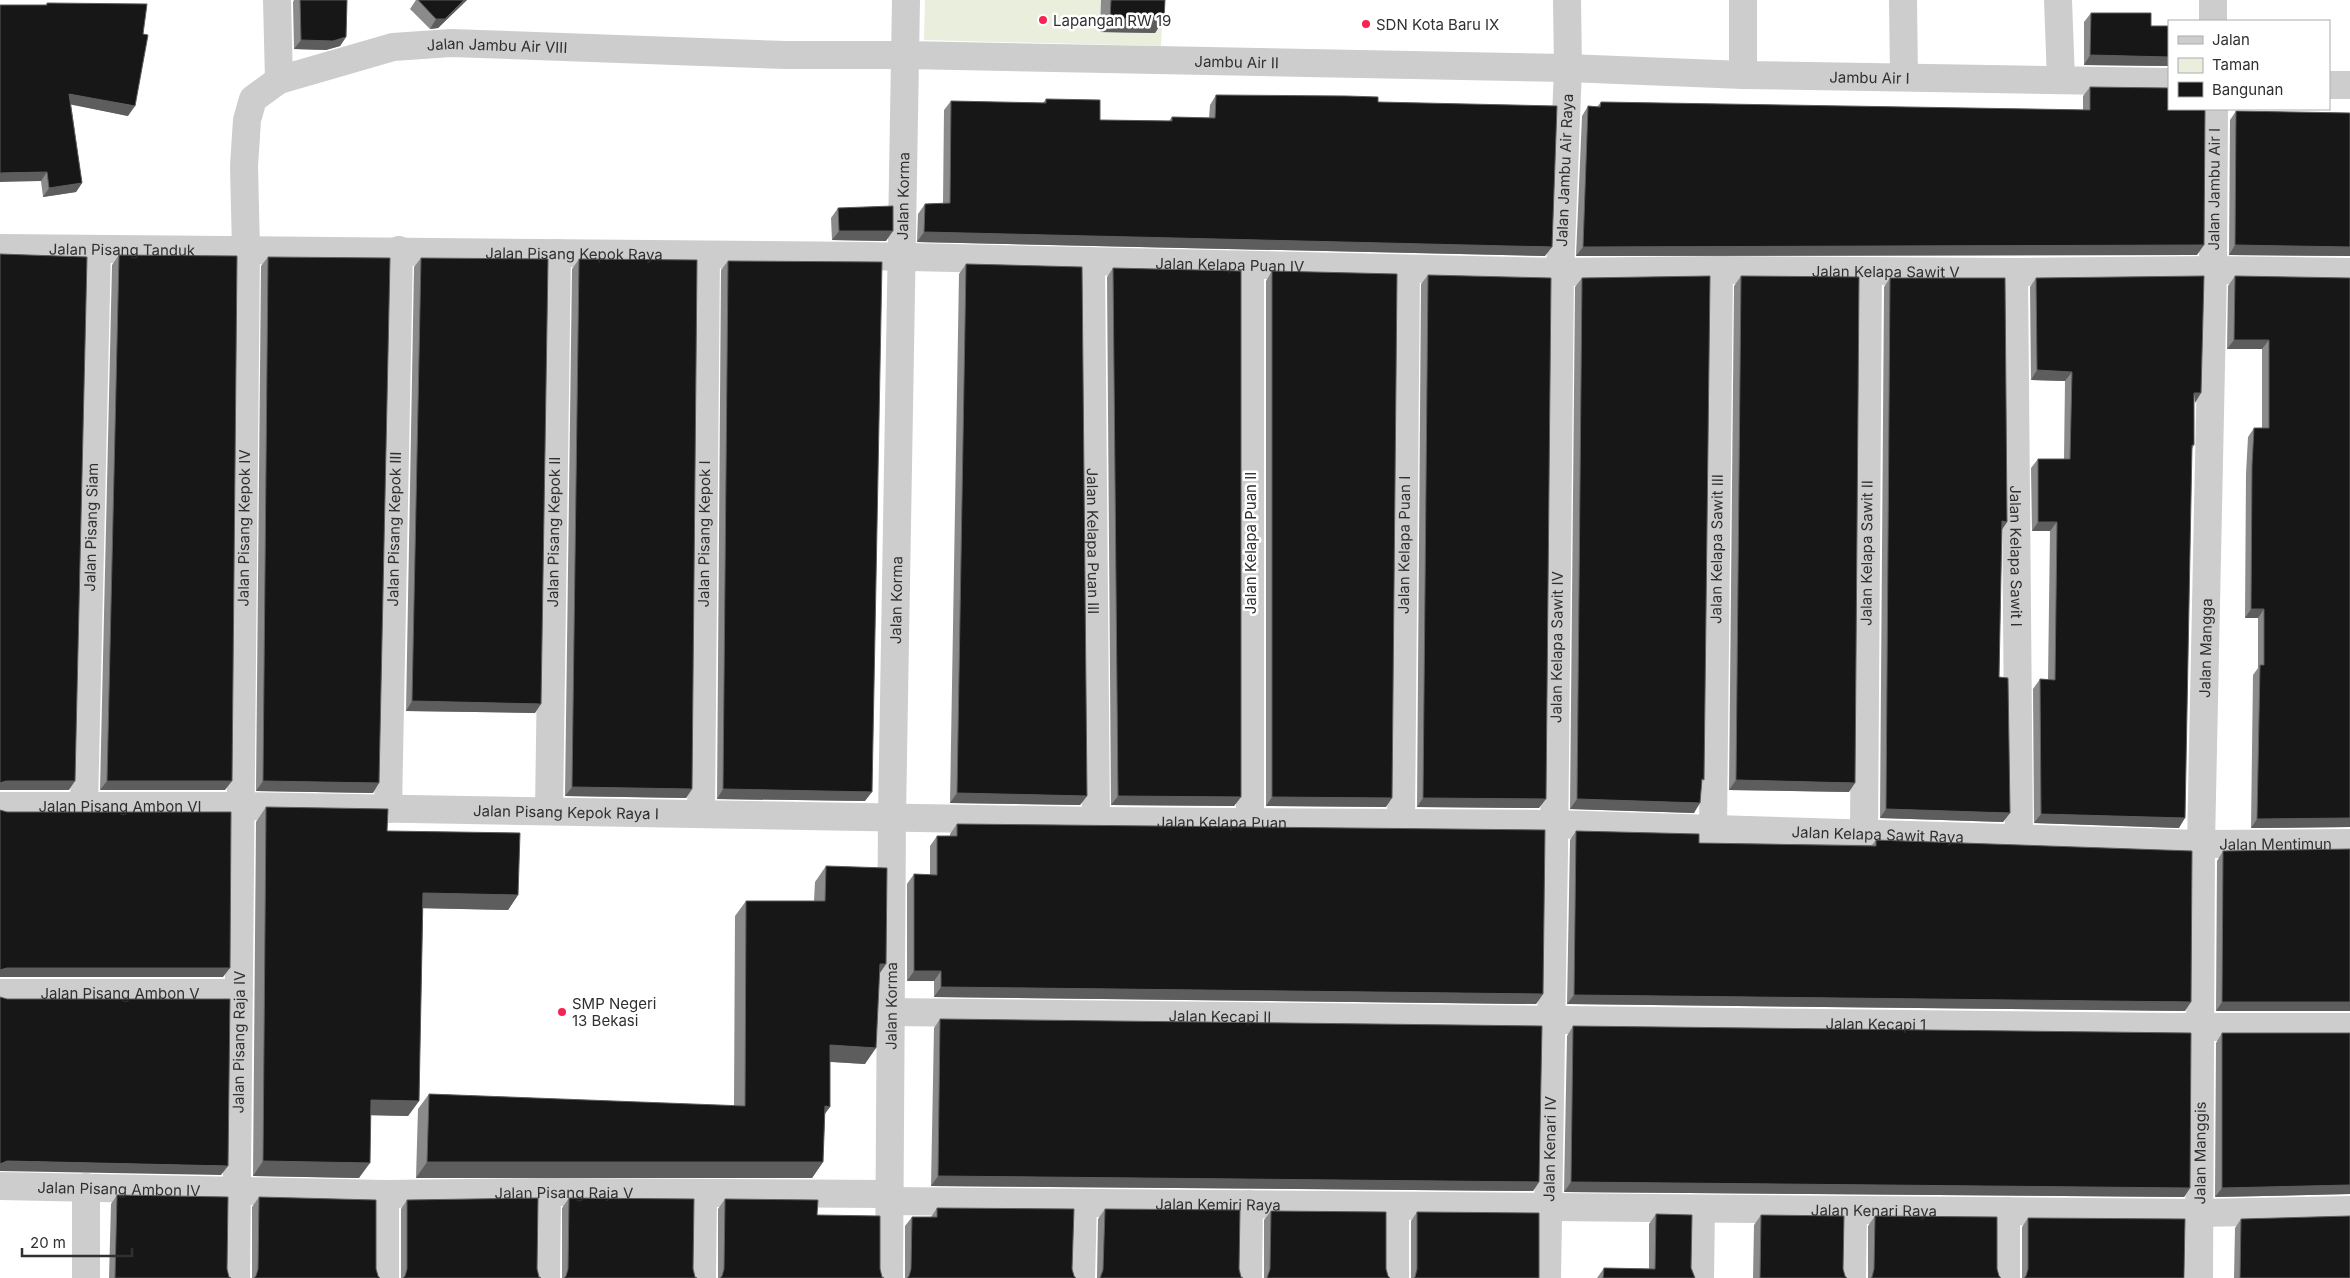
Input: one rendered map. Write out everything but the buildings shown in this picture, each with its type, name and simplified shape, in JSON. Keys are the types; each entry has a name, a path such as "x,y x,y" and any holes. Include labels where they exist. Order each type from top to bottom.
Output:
{"street":[{"path":"277,0 279,80"},
{"name":"Jalan Korma","path":"889,1278 892,816 906,0"},
{"name":"Jalan Jambu Air Raya","path":"1560,272 1568,68 1567,0"},
{"path":"1743,0 1743,75"},
{"path":"1902,0 1904,76"},
{"path":"2058,0 2061,80"},
{"path":"2213,0 2213,20"},
{"name":"Jalan Jambu Air VIII","path":"246,250 244,166 247,120 253,98 279,80 393,47 451,43 786,55 905,55"},
{"name":"Jambu Air II","path":"905,55 1568,68"},
{"name":"Jambu Air I","path":"1568,68 1743,75 1904,76 2168,82"},
{"path":"2330,85 2350,85"},
{"name":"Jalan Jambu Air I","path":"2213,270 2214,110"},
{"name":"Jalan Pisang Tanduk","path":"0,248 246,250"},
{"name":"Jalan Pisang Siam","path":"84,806 97,249"},
{"name":"Jalan Pisang Kepok Raya","path":"246,250 399,250 901,257"},
{"name":"Jalan Pisang Kepok IV","path":"240,806 246,250"},
{"name":"Jalan Pisang Kepok III","path":"388,809 399,250"},
{"name":"Jalan Pisang Kepok II","path":"549,811 557,253"},
{"name":"Jalan Pisang Kepok I","path":"702,814 706,255"},
{"name":"Jalan Kelapa Puan IV","path":"901,257 1560,272"},
{"name":"Jalan Kelapa Puan III","path":"1091,261 1096,821"},
{"name":"Jalan Kelapa Puan II","path":"1250,265 1250,822"},
{"name":"Jalan Kelapa Puan I","path":"1401,823 1406,269"},
{"name":"Jalan Kelapa Sawit V","path":"1560,272 1719,270 1868,272 2213,270 2350,272"},
{"name":"Jalan Kelapa Sawit III","path":"1713,829 1719,270"},
{"name":"Jalan Mangga","path":"2201,1027 2201,844 2213,270"},
{"name":"Jalan Kelapa Sawit IV","path":"1551,1020 1560,272"},
{"name":"Jalan Kelapa Sawit II","path":"1864,833 1868,272"},
{"name":"Jalan Kelapa Sawit I","path":"2014,272 2019,838"},
{"name":"Jalan Pisang Ambon VI","path":"0,806 240,806"},
{"name":"Jalan Pisang Kepok Raya I","path":"240,806 892,816"},
{"name":"Jalan Pisang Raja IV","path":"236,1278 240,806"},
{"name":"Jalan Kelapa Puan","path":"892,816 1096,821 1554,824"},
{"name":"Jalan Kelapa Sawit Raya","path":"1554,824 2201,844"},
{"name":"Jalan Mentimun","path":"2201,844 2350,843"},
{"name":"Jalan Pisang Ambon V","path":"0,993 239,994"},
{"name":"Jalan Kecapi II","path":"890,1012 1551,1020"},
{"name":"Jalan Kecapi 1","path":"1551,1020 2350,1027"},
{"name":"Jalan Kenari IV","path":"1547,1278 1551,1020"},
{"name":"Jalan Manggis","path":"2199,1278 2201,1027"},
{"name":"Jalan Pisang Ambon IV","path":"0,1186 237,1190"},
{"path":"86,1187 86,1278"},
{"name":"Jalan Pisang Raja V","path":"237,1190 385,1194 547,1192 889,1197"},
{"path":"546,1278 547,1192"},
{"path":"702,1278 703,1193"},
{"path":"385,1194 385,1278"},
{"name":"Jalan Kemiri Raya","path":"889,1197 1083,1203 1548,1208"},
{"path":"1081,1278 1083,1203"},
{"path":"1248,1278 1249,1204"},
{"path":"1395,1206 1395,1278"},
{"name":"Jalan Kenari Raya","path":"1548,1208 2200,1213 2350,1210"},
{"path":"1700,1209 1700,1278"},
{"path":"1852,1278 1853,1210"},
{"path":"2006,1211 2006,1278"}],"green space":[{"name":"Lapangan RW 19","path":"925,0 1163,0 1161,46 924,40"}],"place":[{"name":"Lapangan RW 19","path":"1043,20"},
{"name":"SDN Kota Baru IX","path":"1366,24"},
{"name":"SMP Negeri 13 Bekasi","path":"562,1012"}]}
